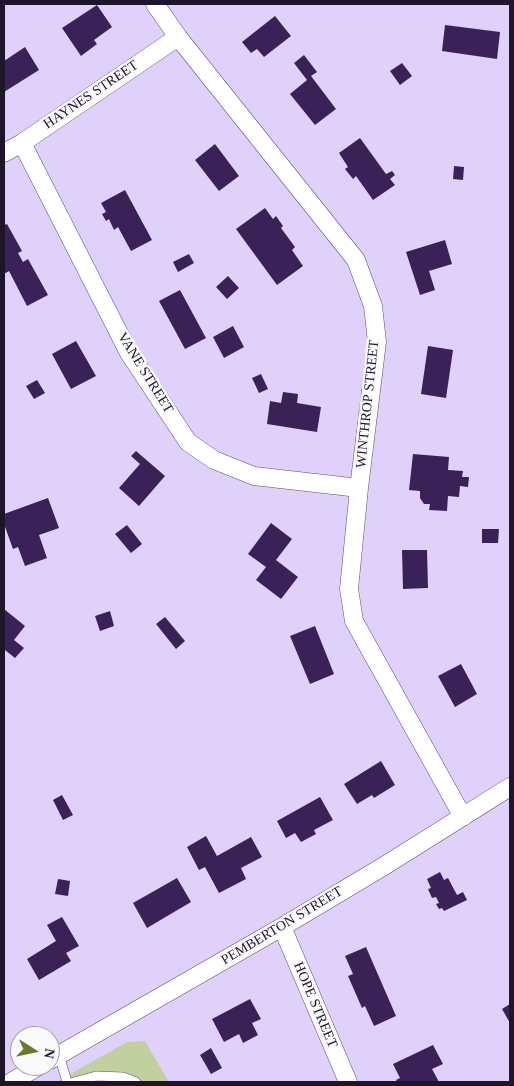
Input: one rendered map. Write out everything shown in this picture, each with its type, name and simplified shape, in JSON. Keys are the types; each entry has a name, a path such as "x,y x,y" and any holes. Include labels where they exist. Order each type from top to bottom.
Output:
{"street":[{"name":"WINTHROP STREET","path":"155,4 178,37 356,260 373,306 377,342 349,588 354,621 463,817"},
{"name":"HAYNES STREET","path":"4,153 22,143 178,37"},
{"name":"VANE STREET","path":"22,143 129,353 188,442 214,460 254,476 359,488"},
{"name":"PEMBERTON STREET","path":"60,1055 282,928 510,787"},
{"name":"HOPE STREET","path":"282,928 348,1082"}],"lane":[{"path":"60,1068 68,1082"},
{"path":"74,1082 96,1076 123,1077 136,1082"}],"green space":[{"path":"145,1041 169,1082 56,1082 127,1042"}],"building":[{"path":"97,5 112,27 94,40 97,44 81,56 62,28"},
{"path":"275,16 291,36 264,57 257,49 251,53 242,42"},
{"path":"445,25 500,32 497,59 442,51"},
{"path":"25,47 39,70 4,92 4,61"},
{"path":"304,55 317,72 311,76 336,109 315,125 290,94 307,80 294,63"},
{"path":"402,63 412,76 400,85 390,71"},
{"path":"360,138 386,174 392,171 395,175 390,179 395,185 373,200 356,176 353,179 345,169 348,167 339,153"},
{"path":"215,144 239,176 219,191 195,160"},
{"path":"454,166 464,167 463,180 453,179"},
{"path":"125,190 152,240 131,251 118,227 114,230 109,219 106,221 102,214 106,212 101,203"},
{"path":"265,208 273,219 276,216 283,226 281,228 295,247 292,250 303,266 277,285 236,229"},
{"path":"7,224 22,251 18,253 23,262 28,259 48,295 27,306 9,271 4,274 4,225"},
{"path":"445,240 452,264 429,271 435,290 420,295 406,252"},
{"path":"189,254 194,263 178,272 173,262"},
{"path":"228,276 239,288 227,299 216,287"},
{"path":"180,290 206,338 185,349 159,301"},
{"path":"233,326 244,347 224,358 213,337"},
{"path":"76,341 96,376 71,389 52,354"},
{"path":"428,346 453,350 446,398 421,394"},
{"path":"261,374 268,389 259,393 252,378"},
{"path":"37,380 45,393 34,399 26,386"},
{"path":"283,392 298,394 297,403 321,407 317,432 267,424 270,401 281,403"},
{"path":"136,451 165,476 139,506 119,488 140,464 131,456"},
{"path":"413,454 449,457 448,470 463,471 462,477 469,477 468,487 460,486 459,497 448,496 447,511 429,510 430,504 424,504 420,498 420,491 409,490"},
{"path":"48,498 59,528 39,535 47,558 25,566 18,547 13,549 4,524 4,514"},
{"path":"271,523 292,539 276,560 298,577 281,599 256,580 266,567 248,554"},
{"path":"127,525 142,544 131,553 115,534"},
{"path":"482,529 499,529 498,543 482,543"},
{"path":"402,550 427,550 428,588 403,589"},
{"path":"4,609 25,626 14,640 24,648 15,658 5,650 4,652"},
{"path":"110,611 114,626 100,631 95,616"},
{"path":"165,617 185,641 176,649 156,624"},
{"path":"315,626 334,674 310,684 290,636"},
{"path":"461,664 477,694 455,707 438,676"},
{"path":"381,761 395,785 374,798 372,795 357,804 344,784"},
{"path":"62,795 73,815 63,820 53,800"},
{"path":"320,797 333,820 314,830 316,834 301,842 295,833 286,838 277,821"},
{"path":"206,836 217,856 251,837 262,857 241,868 246,879 219,893 205,867 199,870 187,847"},
{"path":"440,872 444,880 448,878 457,895 463,892 467,900 444,911 442,908 439,909 436,904 439,903 436,897 432,898 428,889 431,888 427,879"},
{"path":"177,878 191,902 147,928 133,903"},
{"path":"58,879 70,881 68,896 55,894"},
{"path":"62,917 79,946 66,953 71,961 39,980 27,959 56,941 47,925"},
{"path":"366,947 396,1016 374,1026 365,1006 362,1008 348,976 353,974 345,956"},
{"path":"250,999 261,1019 252,1023 258,1035 243,1043 239,1034 224,1042 212,1019"},
{"path":"510,1004 510,1023 502,1009"},
{"path":"433,1045 443,1064 432,1069 439,1082 397,1082 396,1080 400,1078 393,1064"},
{"path":"211,1048 222,1068 211,1074 200,1055"}]}
